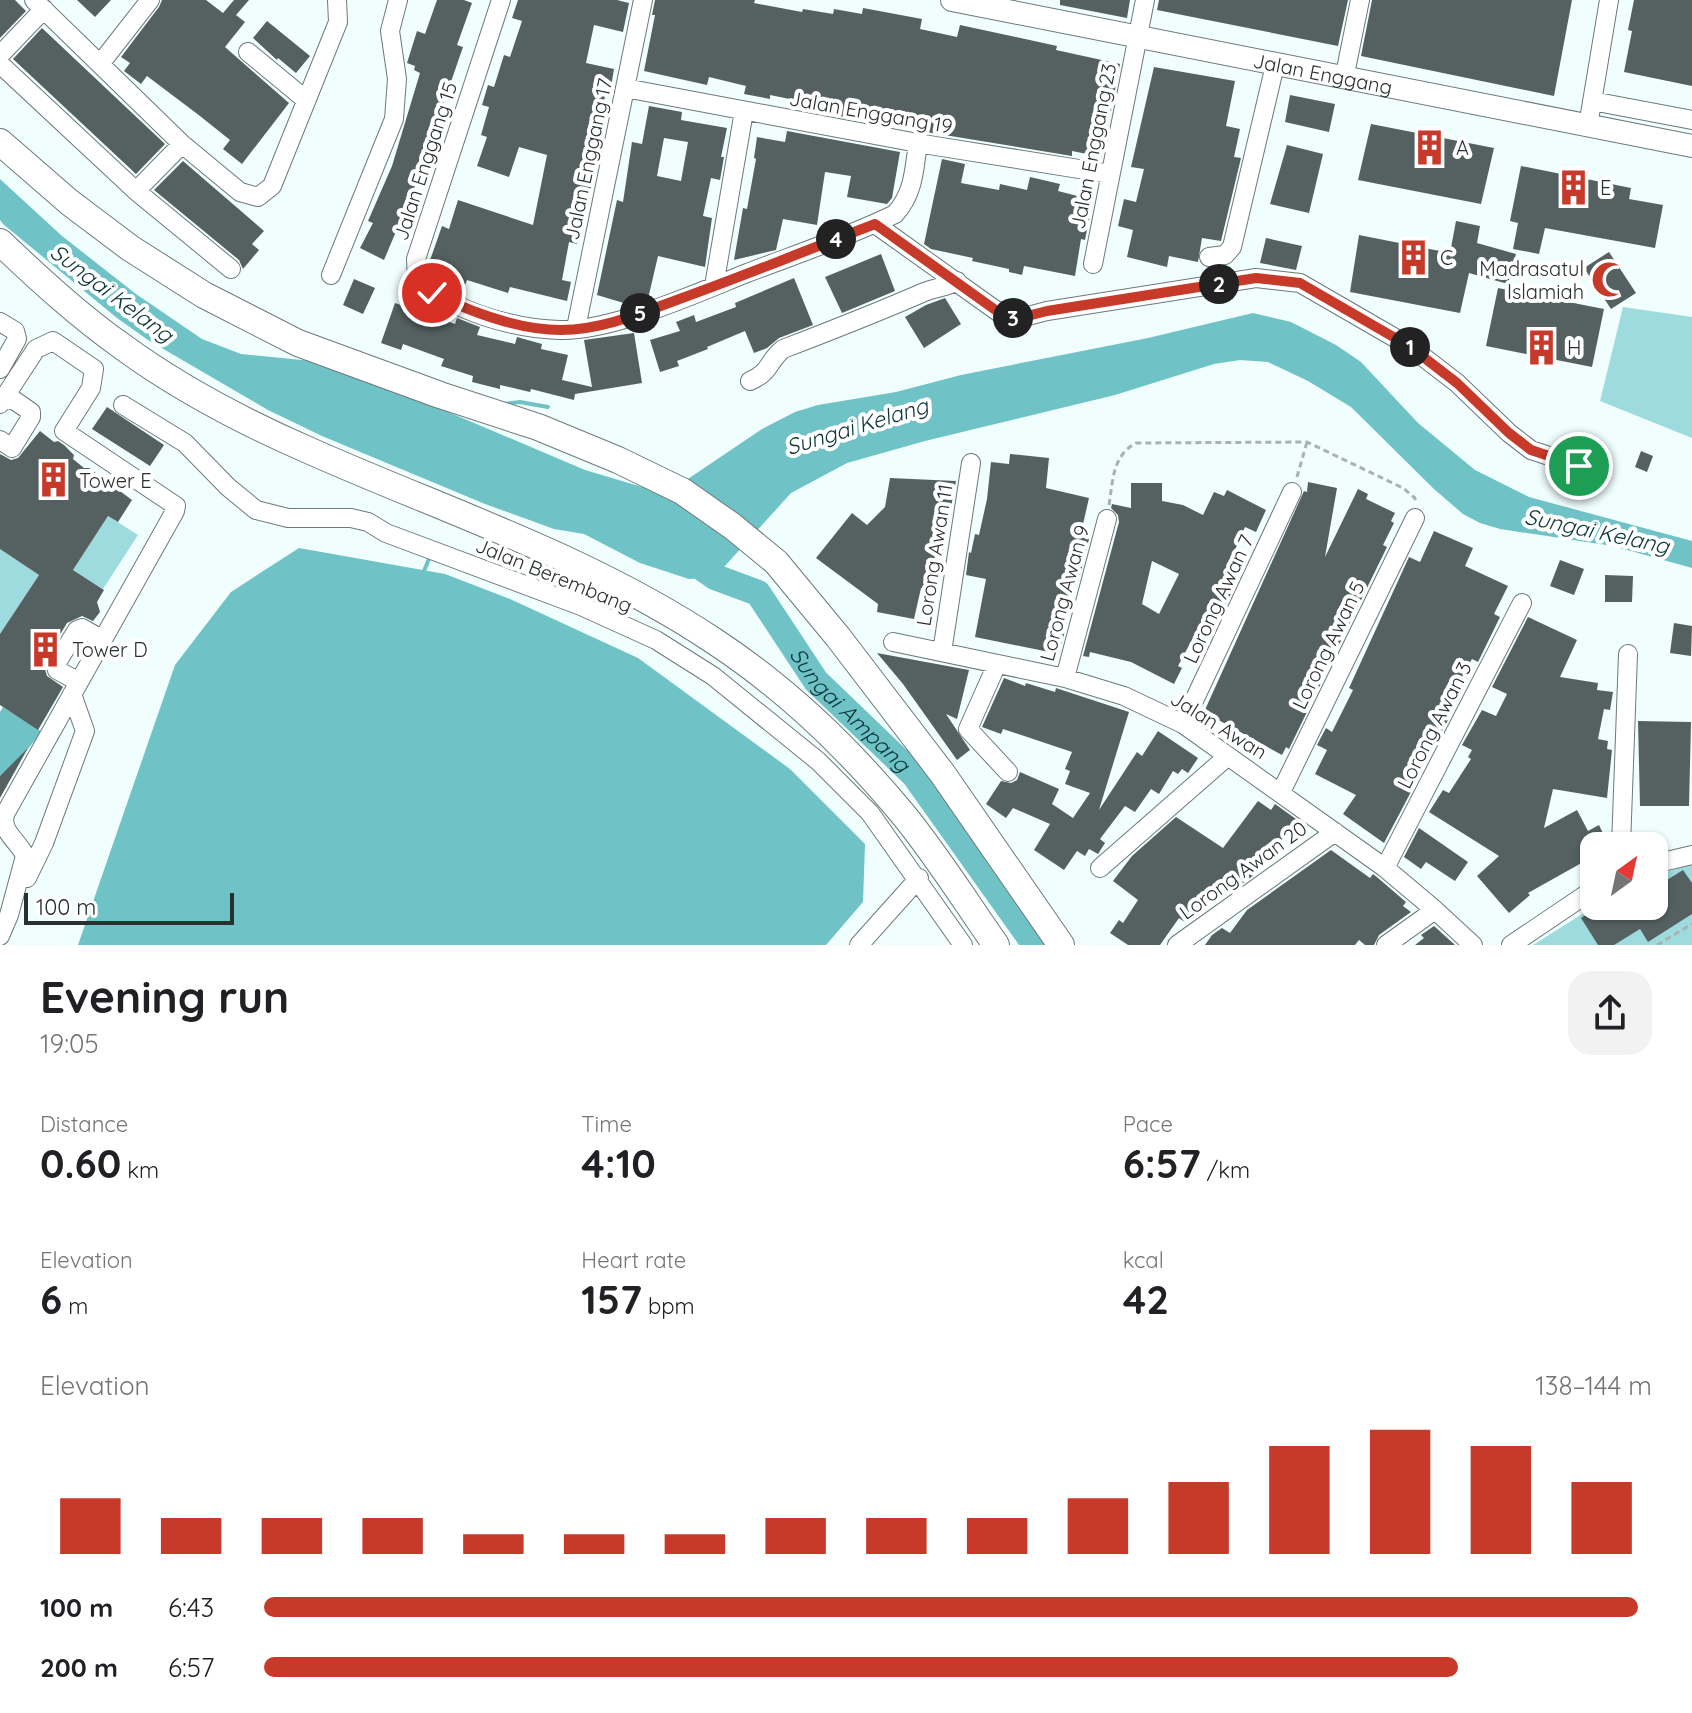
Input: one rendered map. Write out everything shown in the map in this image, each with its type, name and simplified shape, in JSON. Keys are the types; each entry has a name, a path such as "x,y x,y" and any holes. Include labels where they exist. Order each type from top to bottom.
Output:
{"highway":[{"path":"0,142 69,202 130,248 204,295 298,343 538,427 618,460 682,491 732,526 776,562 838,637 942,773 1061,945"},
{"path":"0,242 39,279 123,348 200,396 306,450 590,570 715,642 785,695 845,750 903,814 996,945"}],"main road":[{"name":"Jalan Enggang","path":"952,0 1692,146"}],"street":[{"path":"100,64 150,0"},
{"path":"0,55 39,4 182,144 240,192 258,197 272,186 338,22 337,0"},
{"path":"331,275 394,119 397,79 390,31 398,0"},
{"name":"Jalan Enggang 15","path":"501,0 416,259 417,281 432,293 459,306 508,322 561,330 622,319 895,214 906,202 912,188 918,143"},
{"name":"Jalan Enggang 17","path":"576,328 643,0"},
{"name":"Jalan Enggang 23","path":"1093,264 1145,0"},
{"path":"1344,79 1360,0"},
{"path":"1588,126 1609,0"},
{"path":"248,52 306,100"},
{"path":"0,64 136,191 231,269"},
{"path":"1209,257 1225,255 1232,247 1275,65"},
{"name":"Jalan Enggang 19","path":"625,88 918,143 1110,174"},
{"path":"1592,101 1692,120"},
{"path":"714,286 744,111"},
{"path":"136,191 182,144"},
{"path":"875,224 1001,314 1016,319 1047,311 1256,278 1300,283 1409,346 1457,383 1531,450 1579,466"},
{"path":"750,381 764,375 783,349 957,281"},
{"path":"0,322 15,331 17,339 0,369"},
{"path":"2,403 36,349 53,341 94,369 91,388 64,431 176,506 1,821 25,856 9,915"},
{"path":"0,440 12,448 31,417 31,412 11,398 2,403"},
{"name":"Jalan Berembang","path":"123,405 185,443 228,487 256,510 288,518 351,518 368,522 386,533 581,606 656,640 713,676 818,761 870,813 919,878 963,945"},
{"name":"Lorong Awan 11","path":"942,652 971,463"},
{"name":"Lorong Awan 7","path":"1183,724 1292,492"},
{"name":"Lorong Awan 5","path":"1281,792 1415,518"},
{"name":"Lorong Awan 9","path":"1065,678 1107,519"},
{"name":"Lorong Awan 3","path":"1385,868 1522,603"},
{"path":"0,936 44,843 85,731 76,688 57,670 56,664 77,630 82,628 103,640"},
{"name":"Jalan Awan","path":"893,642 1065,678 1124,696 1183,724 1385,868 1473,945"},
{"path":"1622,832 1628,654"},
{"path":"997,664 968,729 1008,772"},
{"path":"1100,868 1228,756"},
{"name":"Lorong Awan 20","path":"1177,945 1335,832"},
{"path":"1668,861 1692,855"},
{"path":"859,945 919,878"},
{"path":"1511,945 1580,898"},
{"path":"1386,945 1435,910"}],"path":[{"path":"1292,492 1307,442"},
{"path":"1107,519 1116,462 1124,449 1136,443 1307,442 1403,488 1415,498 1415,518"},
{"path":"1657,945 1692,924"}],"shaded area":[{"path":"1623,307 1692,317 1692,438 1600,401"},
{"path":"108,516 138,535 103,589 73,570"},
{"path":"0,549 39,575 0,634"},
{"path":"1692,864 1692,945 1533,945 1580,915 1580,920 1668,920 1668,872"}],"water":[{"name":"Sungai Kelang","path":"0,179 62,236 136,294 202,339 241,354 312,361 394,389 585,470 659,492 679,485 762,429 795,412 818,405 896,392 961,375 1148,338 1253,313 1291,322 1361,362 1418,423 1475,470 1529,497 1692,541 1692,568 1613,546 1500,529 1480,523 1463,514 1434,489 1351,407 1268,362 1240,360 1214,364 1115,395 847,463 791,493 715,577 689,579 640,563 584,534 554,529 485,504 268,410 148,340 3,224 0,220"},
{"path":"299,548 445,574 510,599 638,658 790,769 865,844 863,902 826,945 78,945 175,665 231,592"},
{"path":"3,707 42,732 17,762 0,776 0,712"}],"building":[{"path":"0,0 15,0 26,11 0,38"},
{"path":"77,0 111,0 95,17"},
{"path":"162,0 206,0 223,13 234,0 249,0 236,15 245,22 225,47 289,103 242,164 223,149 230,140 200,116 147,76 141,84 124,71 130,63 121,57"},
{"path":"437,0 472,3 457,45 463,47 427,151 423,150 414,175 419,177 384,260 360,248 373,223 368,221 392,166 420,73 414,70 415,66 407,63 417,31 425,34"},
{"path":"518,0 617,0 629,3 623,32 594,25 586,63 614,69 611,87 607,86 586,211 577,244 569,242 562,280 571,282 567,301 510,287 508,293 467,280 465,285 429,274 428,266 442,226 449,229 458,200 533,225 547,155 519,147 509,177 477,166 487,137 481,135 489,107 482,105 488,85 494,87 504,55 510,57 522,21 512,18"},
{"path":"655,0 755,0 754,3 802,12 803,9 833,14 834,9 862,14 863,8 922,19 920,29 957,37 960,25 1057,46 1056,50 1120,64 1102,157 1072,151 1072,156 840,116 841,112 814,104 770,95 770,99 744,94 746,86 709,77 707,85 644,71"},
{"path":"1060,0 1130,0 1127,18 1060,5"},
{"path":"1159,0 1348,0 1338,46 1157,10"},
{"path":"1372,0 1572,0 1554,96 1361,56"},
{"path":"1634,0 1692,0 1692,86 1624,72"},
{"path":"267,21 310,56 296,73 253,38"},
{"path":"42,28 165,144 136,174 13,59"},
{"path":"1154,67 1235,81 1226,126 1240,129 1234,157 1241,158 1221,241 1202,238 1198,262 1169,256 1167,267 1127,257 1133,230 1118,226 1124,199 1136,202 1144,169 1131,167"},
{"path":"1290,95 1335,104 1329,132 1285,122"},
{"path":"649,106 682,112 681,120 727,128 720,180 711,178 703,216 712,218 705,267 658,256 648,299 627,304 597,295 617,200 623,202 632,142 642,144","holes":["664,138 688,142 681,181 657,176"]},
{"path":"1371,124 1494,148 1481,204 1358,180"},
{"path":"787,131 900,152 892,198 887,204 847,197 851,176 825,172 817,225 783,219 776,250 734,260 743,208 747,209 757,137 785,142"},
{"path":"1287,145 1323,154 1309,213 1270,204"},
{"path":"942,159 965,164 961,183 999,190 1000,184 1027,190 1030,177 1060,184 1058,191 1093,200 1085,240 1081,239 1075,276 1024,266 1022,275 972,261 973,258 931,249 924,244"},
{"path":"183,161 264,231 252,244 259,250 243,269 239,260 154,190"},
{"path":"1521,166 1631,188 1629,199 1663,205 1655,248 1545,228 1539,254 1513,249 1518,223 1510,221"},
{"path":"1456,221 1480,226 1477,243 1516,254 1508,284 1469,273 1460,313 1350,292 1359,235 1450,253"},
{"path":"1266,238 1302,246 1296,270 1260,263"},
{"name":"Madrasatul Islamiah","path":"1609,252 1636,293 1611,309 1584,268"},
{"path":"881,254 895,291 842,313 825,277"},
{"path":"794,278 813,325 779,338 767,348 754,353 745,331 677,361 679,366 660,372 650,340 680,331 676,322 694,315 696,322 736,307 735,303"},
{"path":"354,279 375,288 363,314 343,305"},
{"path":"1498,288 1604,309 1592,367 1486,346"},
{"path":"945,298 961,324 924,348 905,317"},
{"path":"395,303 455,324 457,318 480,327 477,335 515,344 517,337 542,344 541,349 568,355 562,380 592,387 584,340 634,333 642,383 575,394 574,400 531,389 530,392 500,385 500,389 472,382 473,376 441,366 444,359 403,344 401,350 381,343"},
{"path":"107,407 164,445 150,466 92,429"},
{"path":"40,431 54,442 64,445 84,468 89,468 132,500 118,522 108,516 73,570 104,590 97,602 100,612 93,621 82,616 67,623 46,658 44,666 47,676 63,687 38,730 0,705 0,634 39,575 0,549 0,454 11,460 18,458"},
{"path":"1641,451 1653,456 1647,472 1635,467"},
{"path":"1010,454 1049,458 1046,488 1089,498 1081,533 1090,535 1078,583 1073,582 1059,654 975,637 986,579 966,575 969,552 975,534 979,535 991,462 1009,464"},
{"path":"890,478 956,481 942,553 936,551 928,589 921,588 914,619 877,612 878,604 816,558 852,513 867,525 885,507"},
{"path":"1308,482 1337,488 1325,557 1358,489 1368,494 1366,499 1395,513 1391,521 1394,523 1383,545 1387,547 1338,647 1333,645 1317,678 1322,681 1289,749 1286,747 1282,755 1204,712 1304,491 1307,492"},
{"path":"1131,483 1162,483 1162,501 1183,505 1203,515 1214,492 1224,496 1227,490 1266,510 1256,532 1245,527 1231,559 1242,565 1235,585 1216,625 1203,619 1178,666 1182,668 1174,684 1131,662 1090,652 1089,657 1083,656 1119,522 1112,504 1131,508","holes":["1152,561 1179,574 1159,614 1142,604"]},
{"path":"1434,531 1473,548 1465,566 1508,586 1494,614 1500,617 1478,662 1472,659 1445,708 1452,712 1430,755 1409,785 1413,788 1384,843 1343,814 1356,795 1315,774 1327,750 1317,745 1326,728 1332,732 1353,690 1349,688 1409,557 1420,562"},
{"path":"1560,560 1584,569 1574,595 1550,586"},
{"path":"1605,575 1633,576 1632,602 1605,602"},
{"path":"1528,617 1577,640 1560,677 1598,683 1597,690 1613,692 1610,710 1604,709 1598,739 1608,741 1607,749 1612,750 1607,798 1553,789 1544,828 1577,810 1588,831 1599,825 1602,832 1580,832 1580,864 1528,893 1530,895 1509,913 1477,876 1499,856 1429,812 1443,790 1449,793 1471,759 1468,757 1472,750 1462,745 1482,710 1496,716 1507,694 1492,687"},
{"path":"1674,623 1692,626 1691,656 1670,653"},
{"path":"877,653 969,670 957,719 946,714 970,750 957,760"},
{"path":"1004,678 1055,692 1056,688 1129,712 1099,810 1137,752 1142,756 1158,731 1198,758 1188,773 1182,769 1178,774 1173,771 1159,794 1151,789 1135,812 1125,806 1100,839 1105,843 1098,854 1089,849 1085,856 1077,851 1064,870 1034,850 1050,824 1013,808 1006,818 986,804 1001,781 1011,783 1017,780 1020,772 1059,789 1052,804 1073,818 1090,793 1065,784 1070,771 1065,769 1072,752 1003,729 1001,734 982,727"},
{"path":"1638,721 1691,722 1689,806 1640,806"},
{"path":"28,748 0,798 0,776"},
{"path":"1258,801 1271,810 1275,804 1296,819 1262,869 1239,886 1230,881 1216,902 1205,894 1186,923 1179,918 1160,945 1128,945 1110,933 1119,920 1123,923 1138,900 1113,881 1132,856 1176,817 1223,848"},
{"path":"1419,828 1468,862 1455,881 1426,862 1421,869 1404,857"},
{"path":"1331,850 1370,878 1373,874 1406,902 1403,906 1411,912 1379,935 1374,945 1365,945 1359,940 1355,945 1205,945 1222,928 1230,933 1247,910"},
{"path":"1683,870 1692,883 1692,914 1648,942 1640,929 1614,945 1598,945 1582,920 1668,920 1668,879"},
{"path":"1434,926 1455,945 1415,945 1424,938 1421,935"}],"waterway":[{"path":"503,404 520,402 548,407"},
{"name":"Sungai Ampang","path":"685,556 715,577 758,593 816,681 914,775 1035,945"},
{"path":"424,571 429,559"}],"place":[{"name":"A","path":"1430,147"},
{"name":"E","path":"1574,187"},
{"name":"C","path":"1414,257"},
{"name":"Madrasatul Islamiah","path":"1610,280"},
{"name":"H","path":"1541,347"},
{"name":"Tower E","path":"53,480"},
{"name":"Tower D","path":"46,649"}],"route":[{"path":"432,293 459,306 508,322 561,330 576,328 622,319 875,224 1001,314 1016,319 1047,311 1256,278 1285,280 1300,283 1409,346 1457,383 1531,450 1579,466"}]}
